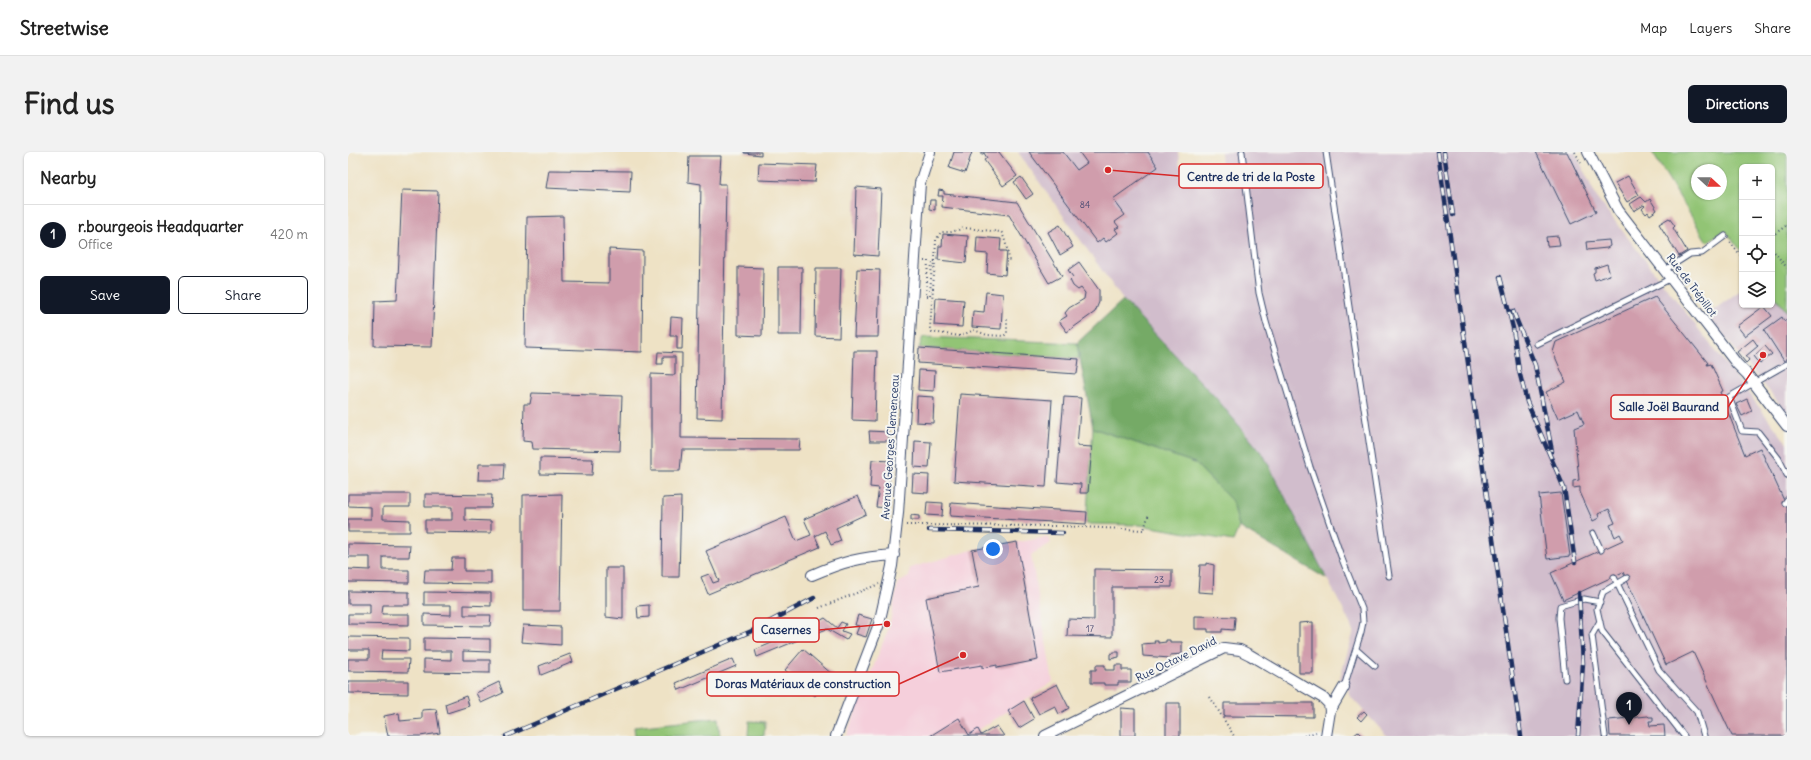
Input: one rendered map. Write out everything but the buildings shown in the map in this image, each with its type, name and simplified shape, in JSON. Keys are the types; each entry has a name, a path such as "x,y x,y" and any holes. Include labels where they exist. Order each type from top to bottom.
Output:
{"street":[{"name":"Avenue Georges Clemenceau","path":"836,736 879,624 890,580 897,525 919,190 930,152"},
{"name":"Rue de Trépillot","path":"1588,152 1618,210 1787,426"},
{"path":"812,575 842,562 873,556 894,555"},
{"name":"Rue Octave David","path":"1045,736 1224,648 1240,650 1250,654 1322,698 1329,704 1330,711"},
{"path":"1326,736 1330,711 1344,687"}],"lane":[{"path":"1242,152 1259,293 1266,322 1310,467 1342,559 1362,609 1363,622 1344,687"},
{"path":"1326,152 1389,576"},
{"path":"1537,344 1668,274 1690,254 1702,253 1725,236"},
{"path":"1787,364 1755,384 1729,397 1742,431 1758,432 1779,459 1787,475"},
{"path":"1593,534 1601,550"},
{"path":"1614,577 1659,670 1697,712 1704,736"},
{"path":"1626,578 1603,592 1597,609 1602,631 1684,736"},
{"path":"1565,679 1559,618 1560,606 1584,599 1600,602"},
{"path":"1600,621 1592,635 1605,736"},
{"path":"1344,687 1357,650 1360,632"},
{"path":"1357,650 1375,666"}],"path":[{"path":"1775,234 1787,225"},
{"path":"1008,317 1007,333 1004,336 987,335 974,330 960,336 932,332 930,328 932,261 935,262 936,240 939,233 956,232 965,228 1001,232 1005,238 1005,245 1009,254 1010,263"},
{"path":"1725,236 1739,253"},
{"path":"1775,253 1787,268"},
{"path":"923,260 928,261 926,296 930,296 932,280"},
{"path":"922,279 932,280"},
{"path":"897,525 1054,526 1144,530 1149,513"},
{"path":"818,608 890,580"},
{"path":"1210,697 1234,736"}],"shaded area":[{"path":"1018,152 1178,152 1180,167 1222,165 1221,152 1575,152 1597,198 1787,443 1787,736 1387,736 1349,695 1350,690 1338,684 1354,631 1264,456 1217,399 1123,300"},
{"path":"1739,291 1739,308 1775,308 1775,296 1787,312 1787,413 1707,315"},
{"path":"1048,537 1051,543 1031,555 1053,682 969,736 846,736 889,627 898,583 909,577 910,568 972,550"}],"green space":[{"path":"1652,152 1787,152 1787,312 1775,296 1775,164 1739,164 1739,248 1725,230 1707,242"},
{"path":"1123,300 1217,399 1264,456 1327,579 1239,527 1233,502 1195,463 1093,428 1077,343"},
{"path":"923,337 1077,343 1079,359 919,348"},
{"path":"1093,428 1195,463 1233,502 1239,527 1233,541 1140,525 1086,524"},
{"path":"718,718 720,736 635,736 634,727"},
{"path":"749,721 765,722 764,736 748,736"}],"railway":[{"path":"1438,152 1521,736"},
{"path":"1444,152 1453,215"},
{"path":"1500,277 1513,328 1519,371 1527,402 1564,488 1575,562"},
{"path":"1513,311 1535,365 1552,451"},
{"path":"929,530 1063,533"},
{"path":"1578,736 1583,663 1579,593"},
{"path":"506,736 754,630 814,598"}],"place":[{"name":"Centre de tri de la Poste","path":"1108,170"},
{"name":"Salle Joël Baurand","path":"1763,355"},
{"name":"Casernes","path":"887,624"},
{"name":"Doras Matériaux de construction","path":"963,655"},
{"name":"r.bourgeois Headquarter","path":"1629,725"}]}
